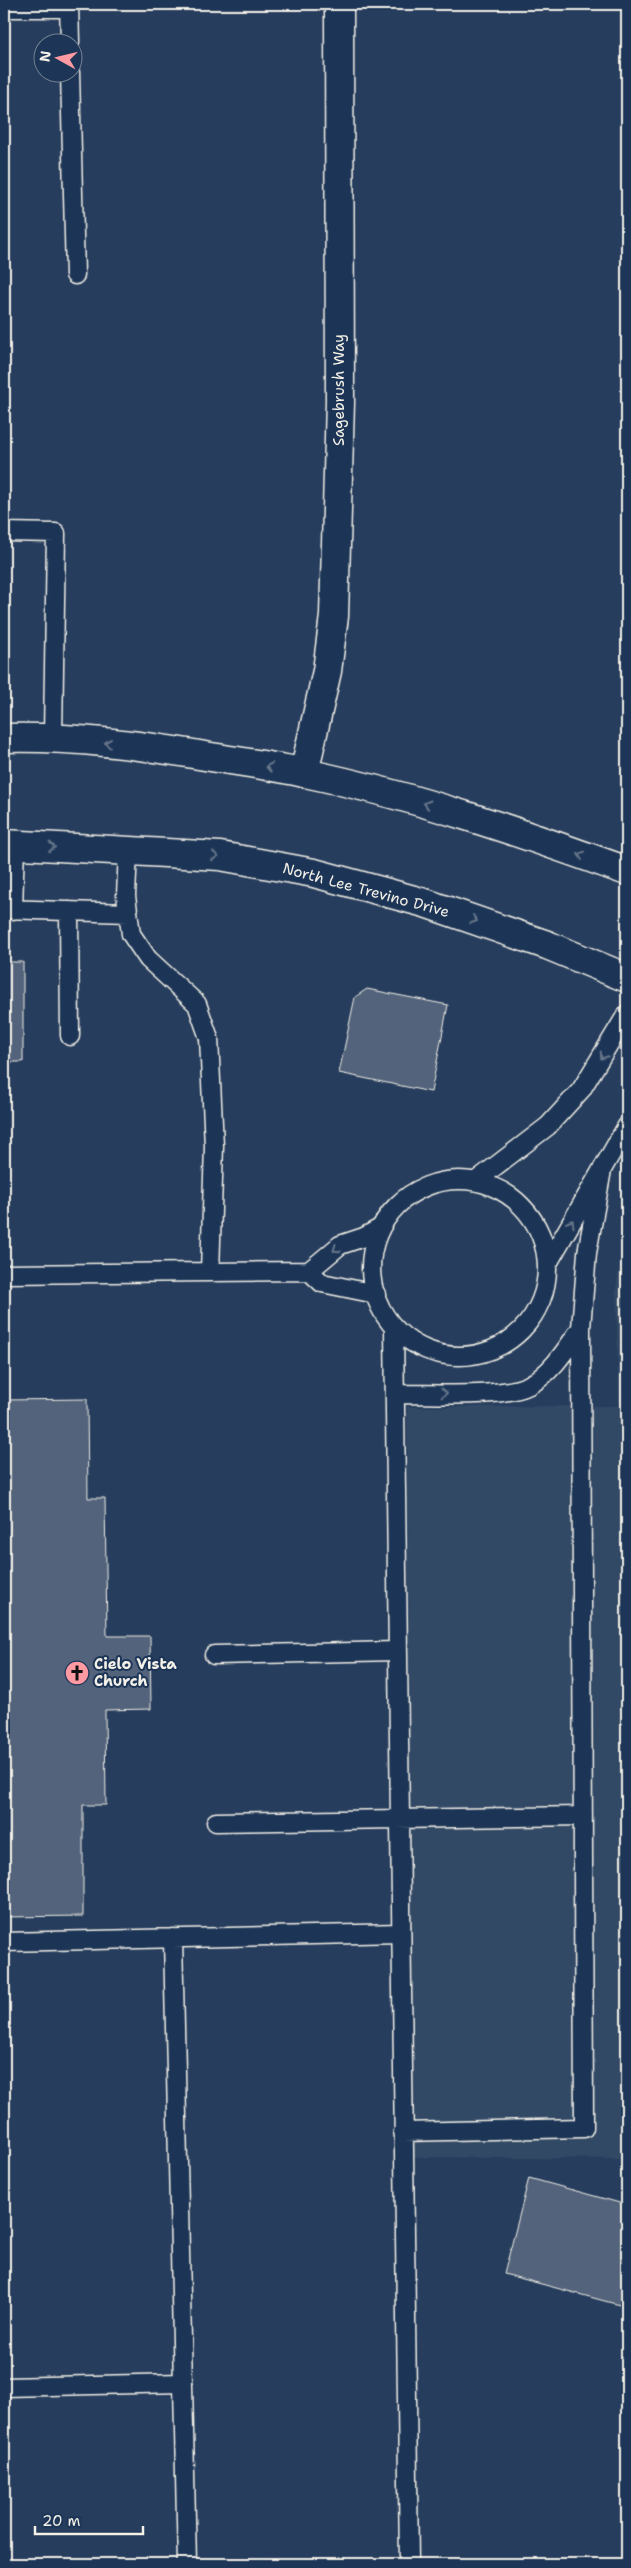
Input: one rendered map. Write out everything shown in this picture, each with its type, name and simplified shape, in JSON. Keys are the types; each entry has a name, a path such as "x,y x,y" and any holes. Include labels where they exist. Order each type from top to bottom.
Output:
{"main road":[{"name":"Sagebrush Way","path":"304,772 327,671 334,616 340,402 339,4"},
{"path":"4,738 53,737 173,750 304,772 426,804 530,836 627,871"},
{"name":"North Lee Trevino Drive","path":"9,844 220,856 314,874 425,903 547,945 627,978"}],"lane":[{"path":"4,8 69,6 70,32"},
{"path":"70,82 75,275"},
{"path":"4,532 56,533 53,737"},
{"path":"9,844 8,910 128,913"},
{"path":"128,851 126,896 131,934 148,959 197,1004 209,1038 214,1146 210,1272"},
{"path":"69,911 70,1036"},
{"path":"476,1181 548,1126 581,1090 627,1014"},
{"path":"547,1265 627,1126"},
{"path":"404,2132 584,2128 580,1328 587,1254 602,1170"},
{"path":"447,1180 476,1181 504,1192 526,1210 542,1236 547,1265 544,1295 530,1321 508,1342 481,1354 452,1357 424,1349 399,1334 382,1311 372,1284 371,1256 380,1228 397,1205 420,1188 447,1180"},
{"path":"4,1274 309,1271 340,1245 364,1237 380,1228"},
{"path":"309,1271 322,1283 376,1294"},
{"path":"394,1327 409,2564"},
{"path":"395,1394 507,1392 529,1385 544,1374 567,1348 580,1328"},
{"path":"214,1655 398,1651"},
{"path":"216,1822 583,1816"},
{"path":"4,1942 401,1933"},
{"path":"173,1938 187,2564"},
{"path":"4,2387 183,2383"}],"shaded area":[{"path":"627,1214 627,2159 412,2157 407,1407 619,1406 616,1288"}],"building":[{"path":"4,962 23,962 23,1062 4,1062"},
{"path":"367,989 448,1005 431,1092 339,1073 355,997"},
{"name":"Cielo Vista Church","path":"87,1399 88,1498 105,1498 107,1636 150,1636 151,1709 105,1710 106,1805 83,1805 83,1916 4,1917 4,1400"},
{"path":"529,2178 627,2205 627,2307 504,2274"}],"place":[{"name":"Cielo Vista Church","path":"77,1673"}]}
